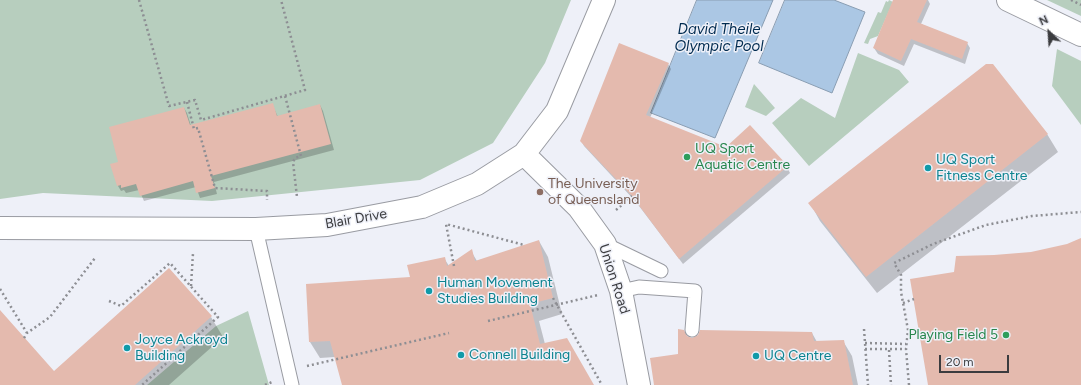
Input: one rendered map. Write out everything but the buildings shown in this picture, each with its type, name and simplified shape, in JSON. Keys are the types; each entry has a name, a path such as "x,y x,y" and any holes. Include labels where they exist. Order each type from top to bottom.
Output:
{"street":[{"name":"Blair Drive","path":"0,228 256,229 327,225 422,207 477,184 524,154 557,111 604,0"},
{"path":"1008,0 1081,35"},
{"name":"Union Road","path":"524,154 579,208 605,244 620,291 639,385"}],"lane":[{"path":"256,229 292,385"},
{"path":"605,244 661,271"},
{"path":"620,291 639,287 695,291 692,330"}],"path":[{"path":"139,0 169,106 195,100 201,120 305,90 281,0"},
{"path":"1071,0 1081,5"},
{"path":"285,96 301,156 295,158 293,162 297,197"},
{"path":"187,102 194,129 198,128 215,188 267,191 267,200"},
{"path":"616,210 632,196"},
{"path":"909,385 906,349 908,330 901,292 901,275 894,263 934,244 986,225 1032,216 1081,212"},
{"path":"454,266 446,224 524,245"},
{"path":"192,287 193,253"},
{"path":"24,338 27,333 50,317 95,258"},
{"path":"109,301 121,306 170,263 218,317 142,385"},
{"path":"0,289 27,333"},
{"path":"488,321 557,304 620,291"},
{"path":"553,298 602,385"},
{"path":"903,303 914,299"},
{"path":"864,329 868,385"},
{"path":"302,367 448,333"},
{"path":"865,343 906,344"},
{"path":"865,349 906,349"},
{"path":"889,350 891,385"},
{"path":"265,385 273,382"}],"green space":[{"path":"0,0 571,0 545,63 493,143 420,180 212,201 43,193 0,199"},
{"path":"889,0 893,2 878,36 870,39 868,44 864,43 878,12 881,13 886,1 888,2"},
{"path":"1047,0 1081,0 1081,16"},
{"path":"1057,49 1081,61 1081,125 1052,86"},
{"path":"858,53 899,70 909,82 809,166 772,123 801,98 835,118"},
{"path":"754,84 775,108 766,116 745,107"},
{"path":"248,311 269,385 147,385 216,326"}],"water":[{"name":"David Theile Olympic Pool","path":"697,0 773,0 715,138 651,113"},
{"path":"785,0 834,0 865,12 832,93 759,63"}],"place":[{"name":"UQ Sport Aquatic Centre","path":"687,157"},
{"name":"UQ Sport Fitness Centre","path":"928,168"},
{"name":"The University of Queensland","path":"540,192"},
{"name":"Human Movement Studies Building","path":"429,291"},
{"name":"Playing Field 5","path":"1006,335"},
{"name":"Joyce Ackroyd Building","path":"127,348"},
{"name":"Connell Building","path":"461,355"},
{"name":"UQ Centre","path":"756,356"}]}
